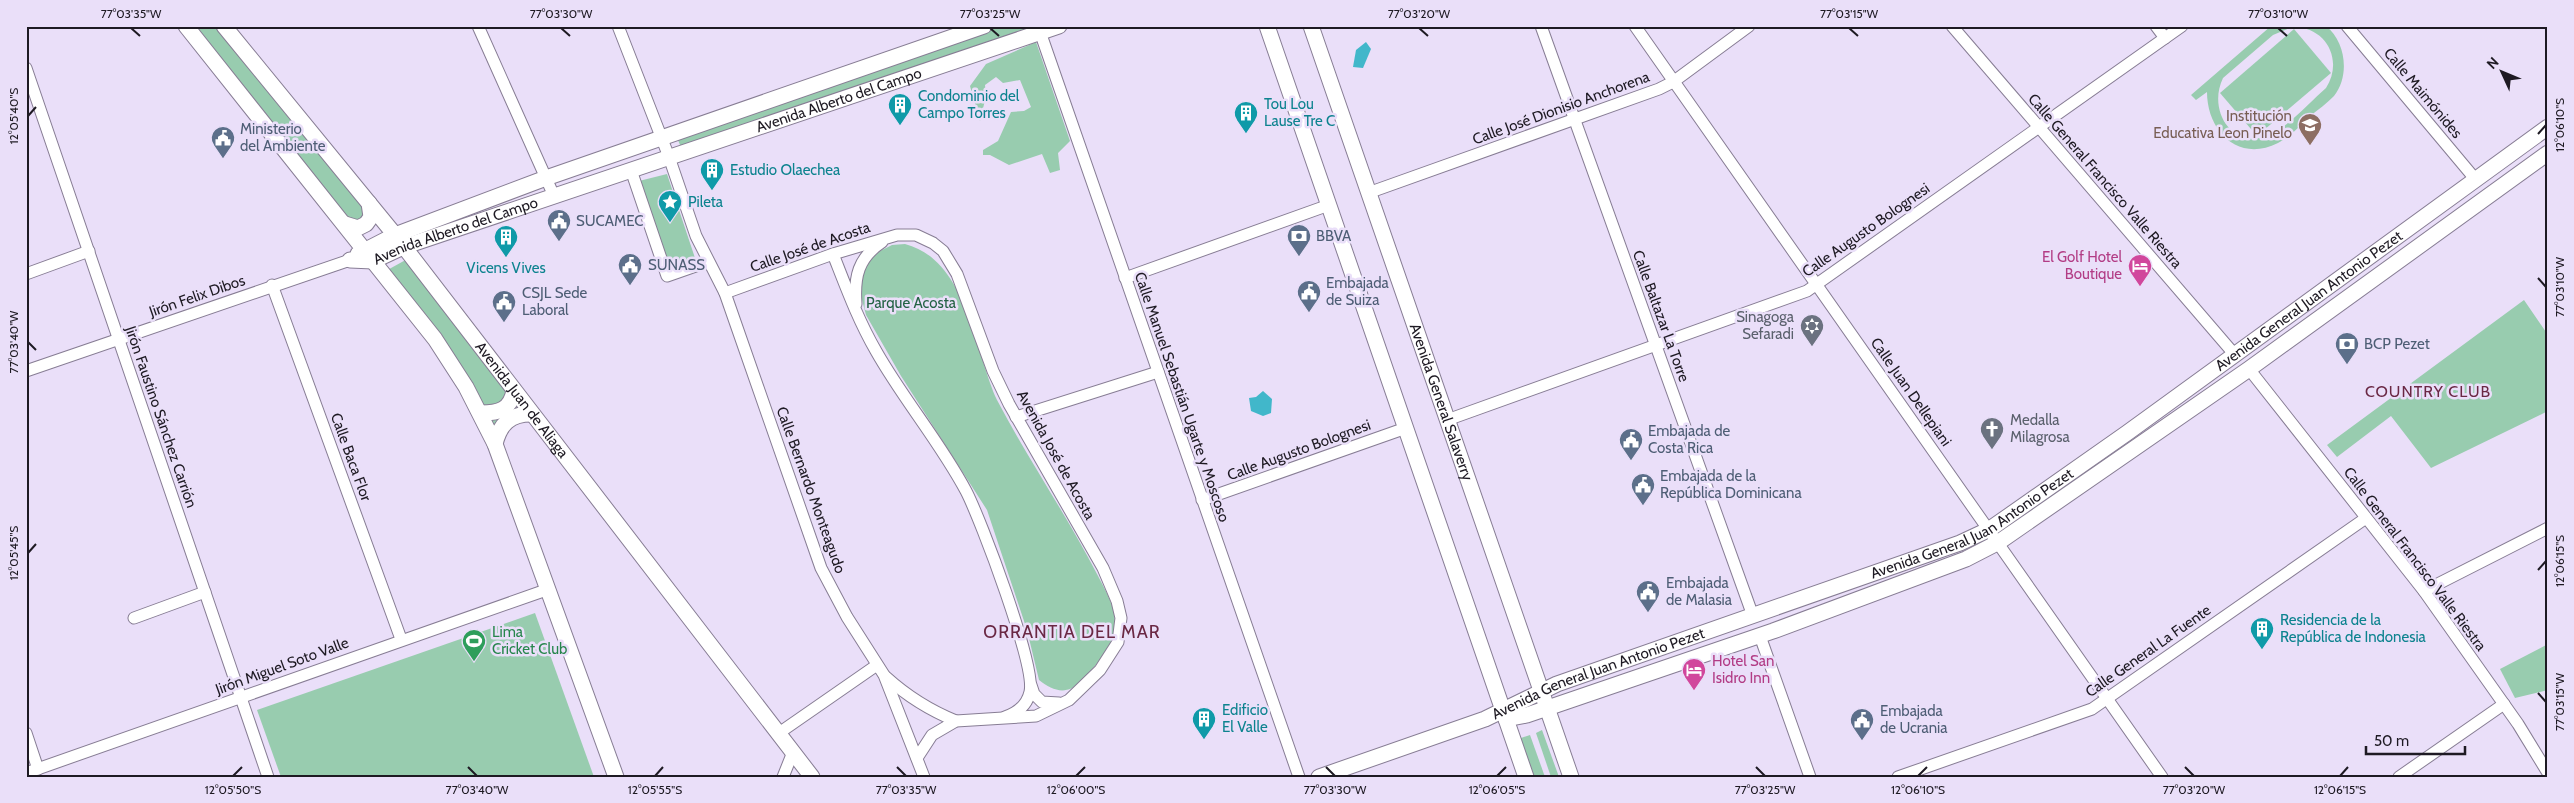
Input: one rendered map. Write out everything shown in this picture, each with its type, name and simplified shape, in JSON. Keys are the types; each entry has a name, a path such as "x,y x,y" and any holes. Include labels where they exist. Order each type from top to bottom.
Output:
{"main road":[{"path":"186,26 435,339 481,413 495,444 616,777"},
{"name":"Avenida Juan de Aliaga","path":"224,26 399,241 812,777"},
{"name":"Avenida Alberto del Campo","path":"350,260 369,256 399,241 546,178 984,26"},
{"name":"Avenida Alberto del Campo","path":"399,241 554,196 1039,30 1059,26"},
{"path":"1267,26 1526,777"},
{"name":"Avenida General Salaverry","path":"1311,26 1571,777"},
{"name":"Avenida General Juan Antonio Pezet","path":"1505,715 1542,692 1960,543 1990,528 2235,355 2548,127"},
{"name":"Avenida General Juan Antonio Pezet","path":"1319,777 1505,715 1547,708 1760,636 1966,559 1999,542 2248,369 2547,155"},
{"path":"345,224 358,228 366,224 371,217 369,204"},
{"path":"481,413 501,411 508,407 514,391"},
{"path":"495,444 498,430 504,422 512,417 531,414"}],"street":[{"path":"478,26 554,196"},
{"name":"Calle Bernardo Monteagudo","path":"618,26 662,138 696,236 707,262 724,293 821,568 884,676 924,777"},
{"name":"Calle Baltazar La Torre","path":"1541,26 1753,616"},
{"name":"Calle Juan Dellepiani","path":"1635,26 1990,528 2106,699 2162,777"},
{"name":"Calle José Dionisio Anchorena","path":"1368,192 1574,120 1673,82 1750,26"},
{"name":"Calle General Francisco Valle Riestra","path":"1952,26 2235,355"},
{"path":"2156,26 2165,38"},
{"name":"Calle Augusto Bolognesi","path":"1447,420 1807,291 2182,26"},
{"name":"Calle Maimónides","path":"2347,26 2476,180"},
{"name":"Calle Manuel Sebastián Ugarte y Moscoso","path":"1039,30 1298,777"},
{"name":"Jirón Faustino Sánchez Carrión","path":"26,68 268,777"},
{"path":"631,170 666,276 707,262"},
{"path":"1125,278 1329,205"},
{"path":"858,318 855,282 859,265 870,250 902,235"},
{"name":"Calle José de Acosta","path":"724,293 833,254 902,235"},
{"name":"Avenida José de Acosta","path":"902,235 916,235 933,243 950,261 993,371 1016,417 1103,568 1117,601 1121,618 1118,642 1100,670 1069,700 1036,716 956,721 932,735 917,758"},
{"path":"26,274 89,251"},
{"path":"833,254 858,318 893,380 947,458 966,492 982,528 1022,644 1031,685 1036,697 1045,704 1069,700"},
{"name":"Jirón Felix Dibos","path":"26,371 272,285 350,260"},
{"name":"Calle Baca Flor","path":"272,285 401,639"},
{"name":"Calle General Francisco Valle Riestra","path":"2248,369 2424,592 2504,704 2548,774"},
{"path":"1016,417 1158,372"},
{"name":"Calle Augusto Bolognesi","path":"1202,500 1406,428"},
{"name":"Calle General La Fuente","path":"1898,777 2092,709 2366,518"},
{"path":"2424,592 2548,528"},
{"name":"Jirón Miguel Soto Valle","path":"26,773 401,639 548,589"},
{"path":"134,618 205,592"},
{"path":"1760,636 1810,777"},
{"path":"779,733 877,665"},
{"name":"Avenida José de Acosta","path":"884,676 914,700 956,721"},
{"name":"Avenida José de Acosta","path":"998,719 1020,709 1026,703 1031,685"},
{"path":"2399,777 2504,704"},
{"path":"26,733 38,769"},
{"path":"783,777 793,752"}],"green space":[{"path":"192,26 219,26 379,220 356,236"},
{"path":"997,26 1026,26 1029,34 682,150 678,140"},
{"path":"2271,26 2326,26 2333,33 2342,50 2344,69 2339,88 2334,96 2287,138 2263,148 2250,149 2238,146 2228,140 2219,131 2212,119 2208,106 2207,92 2196,100 2191,95","holes":["2292,27 2304,28 2322,38 2332,56 2333,67 2326,88 2291,120 2269,135 2256,138 2244,137 2234,133 2226,125 2218,103 2223,78 2273,35"]},
{"path":"2294,29 2331,73 2257,136 2220,93"},
{"path":"1036,42 1070,141 1058,153 1060,170 1050,173 1042,154 1009,165 990,155 983,155 983,150 998,141 1011,112 1024,111 1031,107 1020,80 1003,83 996,77 985,85 986,96 980,121 970,86 986,64"},
{"path":"667,174 695,258 668,268 639,181"},
{"name":"Parque Acosta","path":"905,244 926,253 942,268 955,287 966,309 997,400 1085,552 1111,602 1115,620 1109,646 1093,668 1076,686 1070,689 1055,689 1039,680 1027,630 987,510 901,376 866,315 860,292 864,271 871,259 880,251 892,245"},
{"path":"411,257 531,414 522,414 495,444 481,413 382,273"},
{"path":"2524,300 2548,335 2548,411 2431,468 2391,416 2337,457 2327,445"},
{"name":"Lima Cricket Club","path":"535,613 594,777 281,777 257,710"},
{"path":"2548,644 2548,690 2515,698 2500,669"},
{"path":"1542,730 1559,777 1551,777 1536,733"},
{"path":"1530,735 1545,777 1531,777 1518,739"}],"water":[{"path":"1366,42 1371,49 1363,68 1353,67 1356,50"},
{"path":"1263,391 1272,399 1271,413 1263,416 1251,411 1249,398 1256,397"}],"place":[{"name":"Condominio del Campo Torres","path":"900,126"},
{"name":"Tou Lou Lause Tre C","path":"1246,134"},
{"name":"Institución Educativa Leon Pinelo","path":"2310,146"},
{"name":"Ministerio del Ambiente","path":"223,159"},
{"name":"Estudio Olaechea","path":"712,191"},
{"name":"Pileta","path":"670,223"},
{"name":"SUCAMEC","path":"559,242"},
{"name":"BBVA","path":"1299,257"},
{"name":"Vicens Vives","path":"506,258"},
{"name":"SUNASS","path":"630,286"},
{"name":"El Golf Hotel Boutique","path":"2140,287"},
{"name":"Embajada de Suiza","path":"1309,313"},
{"name":"CSJL Sede Laboral","path":"504,323"},
{"name":"Sinagoga Sefaradi","path":"1812,347"},
{"name":"BCP Pezet","path":"2347,365"},
{"name":"Medalla Milagrosa","path":"1992,450"},
{"name":"Embajada de Costa Rica","path":"1631,461"},
{"name":"Embajada de la República Dominicana","path":"1643,506"},
{"name":"Embajada de Malasia","path":"1648,613"},
{"name":"Residencia de la República de Indonesia","path":"2262,650"},
{"name":"Lima Cricket Club","path":"474,662"},
{"name":"Hotel San Isidro Inn","path":"1694,691"},
{"name":"Edificio El Valle","path":"1204,740"},
{"name":"Embajada de Ucrania","path":"1862,741"}],"district":[{"name":"COUNTRY CLUB","path":"2428,391"},
{"name":"ORRANTIA DEL MAR","path":"1072,632"}]}
